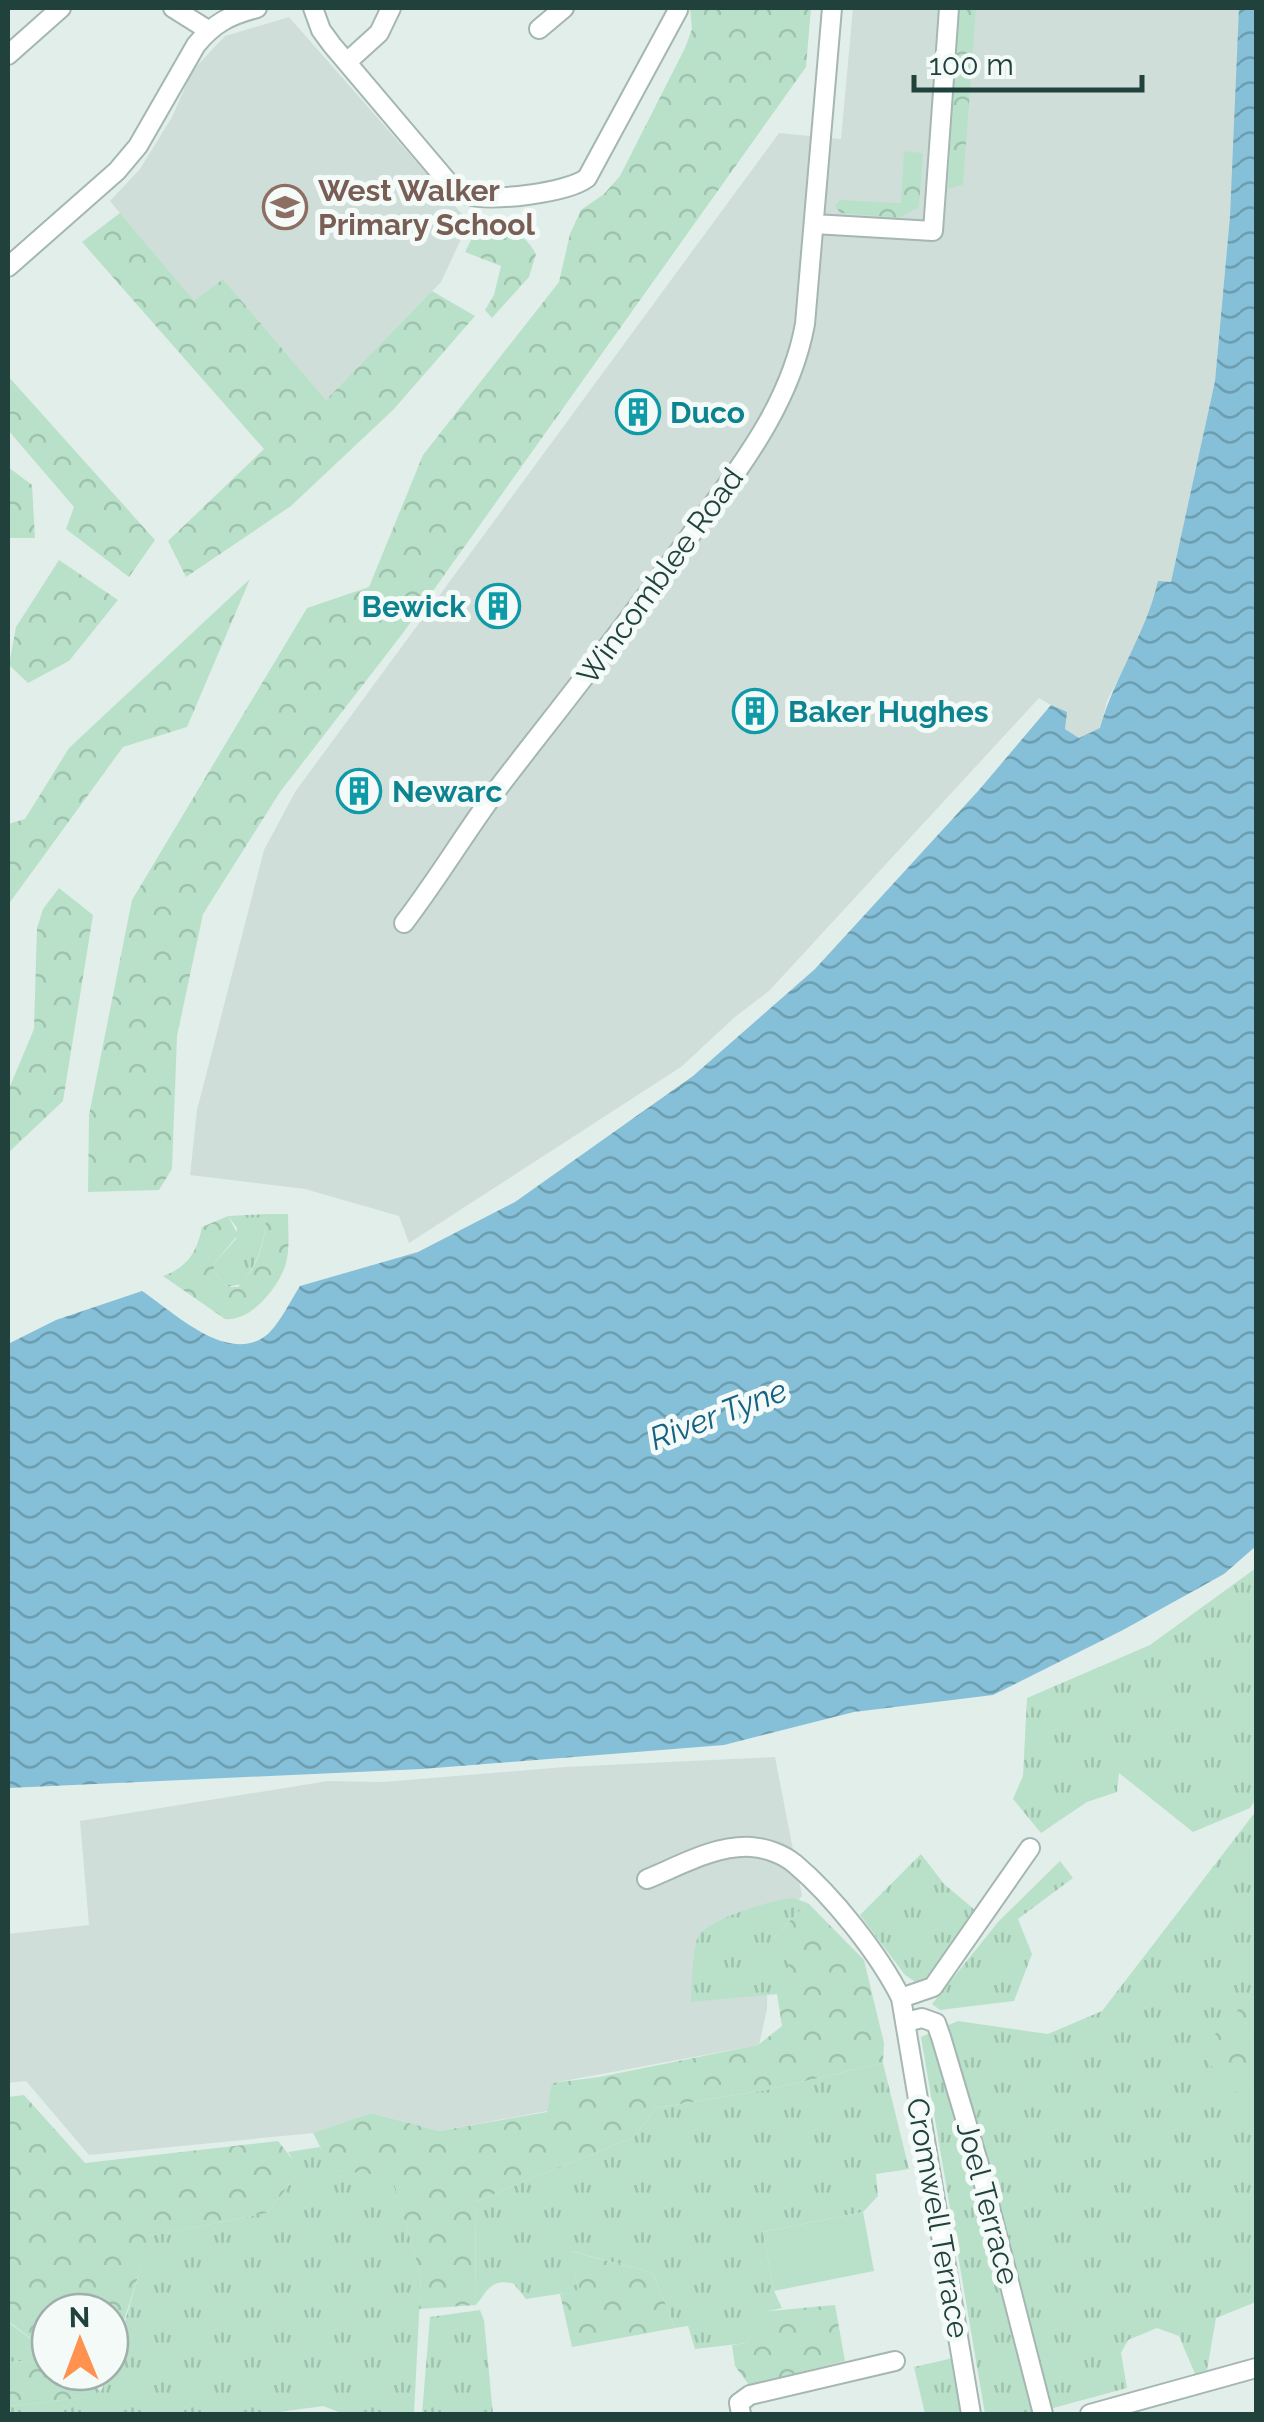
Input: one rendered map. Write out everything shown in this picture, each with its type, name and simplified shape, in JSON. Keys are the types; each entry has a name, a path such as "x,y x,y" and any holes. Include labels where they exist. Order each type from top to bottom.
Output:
{"street":[{"path":"8,54 61,8"},
{"path":"174,8 208,30"},
{"path":"8,267 116,171 138,146 196,44 208,30 228,16 257,8"},
{"path":"314,8 322,30 347,62 457,190 482,197 561,189 580,182 592,170 678,10"},
{"path":"347,62 379,34 391,8"},
{"path":"539,29 564,8"},
{"name":"Wincomblee Road","path":"404,923 502,783 673,560 778,406 795,368 803,335 832,8"},
{"path":"814,224 933,231 948,8"},
{"path":"647,1879 728,1850 754,1848 785,1857 808,1877 880,1960 902,1998 933,1987 1030,1848"},
{"name":"Cromwell Terrace","path":"902,1998 971,2414"},
{"name":"Joel Terrace","path":"906,2022 922,2018 936,2023 942,2037 1043,2414"},
{"path":"741,2414 740,2403 750,2395 895,2360"},
{"path":"1090,2414 1256,2368"}],"shaded area":[{"path":"853,8 1242,8 1230,216 1215,381 1171,583 1158,582 1151,614 1107,701 1100,729 1079,738 1065,729 1051,705 1039,698 769,991 681,1067 409,1243 399,1216 305,1189 190,1175 197,1110 264,850 295,792 779,133 841,139"},
{"name":"West Walker Primary School","path":"289,17 469,222 441,282 326,400 223,279 194,302 110,201 140,169 172,117 192,71 225,36"},
{"path":"775,1757 802,1896 768,1937 767,2009 759,2045 553,2083 547,2111 439,2131 371,2113 314,2133 89,2155 26,2081 8,2083 8,1934 89,1925 80,1821 328,1781 383,1782 564,1767"}],"green space":[{"path":"690,8 811,8 806,67 403,633 280,792 203,914 177,1036 172,1169 159,1190 88,1192 89,1115 132,900 307,608 369,587 423,455 559,282 570,234 581,210 604,194 620,176 685,48 692,29"},
{"path":"958,8 976,8 963,185 948,189"},
{"path":"904,151 923,153 919,207 899,218 840,213 835,205 840,200 901,203"},
{"path":"120,213 194,301 223,279 326,400 432,291 475,316 393,410 291,506 186,577 168,541 264,449 82,242"},
{"path":"481,220 513,231 536,254 529,277 492,318 485,310 494,295 501,266 465,252"},
{"path":"8,376 155,540 129,577 66,529 74,507 8,430"},
{"path":"8,467 32,485 35,538 8,538"},
{"path":"59,560 118,600 69,661 28,683 9,665 16,627"},
{"path":"250,579 187,727 123,747 8,905 8,824 25,819 69,748"},
{"path":"59,888 93,915 63,1101 8,1153 8,1091 34,1029 37,928 43,909"},
{"path":"266,1214 262,1243 253,1267 242,1284 227,1287 213,1271 216,1261 236,1239 237,1228 228,1216"},
{"path":"266,1214 288,1214 287,1257 271,1292 245,1315 225,1319 163,1276 190,1258 202,1227 228,1216 238,1235 216,1261 213,1271 227,1287 238,1287 260,1253"},
{"path":"1256,1568 1256,1799 1250,1808 1193,1832 1119,1773 1117,1792 1087,1802 1041,1833 1013,1799 1023,1776 1027,1698 1150,1645"},
{"path":"1256,1811 1256,2302 1216,2318 1207,2370 1195,2374 1179,2336 1157,2328 1128,2340 1121,2353 1127,2388 1031,2414 985,2414 921,2037 958,2021 1048,2034 1102,2011"},
{"path":"921,1854 944,1884 975,1910 930,1977 920,1985 905,1975 860,1915"},
{"path":"1060,1861 1073,1878 1018,1919 1032,1954 1014,2001 940,2010 932,2004 999,1921"},
{"path":"793,1898 808,1903 774,1937 797,1979 777,1994 691,2002 695,1951 703,1930 741,1912"},
{"path":"808,1903 864,1960 884,2043 883,2063 766,2090 656,2108 634,2137 475,2202 476,2305 419,2309 421,2276 392,2176 332,2170 313,2133 371,2113 439,2131 547,2112 552,2083 758,2045 782,2026 777,1994 796,1979 774,1937"},
{"path":"1256,1991 1256,2112 1198,2052"},
{"path":"883,2063 909,2169 876,2174 878,2196 863,2212 763,2232 774,2291 782,2308 760,2313 747,2343 695,2349 688,2326 675,2328 653,2273 571,2251 578,2291 526,2299 514,2284 500,2282 476,2305 475,2202 634,2137 656,2108 766,2090"},
{"path":"24,2095 85,2163 278,2141 301,2170 267,2213 151,2236 130,2302 130,2292 30,2292 30,2338 8,2321 8,2097"},
{"path":"320,2147 333,2170 392,2175 421,2276 414,2414 344,2414 323,2406 265,2414 8,2414 8,2406 89,2397 84,2392 130,2392 130,2304 150,2236 267,2213 300,2171 288,2152"},
{"path":"863,2212 874,2271 774,2291 763,2232"},
{"path":"570,2251 653,2273 675,2328 572,2347 560,2294 578,2290"},
{"path":"835,2305 845,2361 749,2385 735,2366 732,2345 747,2343 760,2312"},
{"path":"480,2310 493,2414 422,2414 430,2317"},
{"path":"8,2322 30,2338 30,2362 8,2362"},
{"path":"953,2358 961,2414 925,2414 914,2367"},
{"path":"8,2362 30,2362 30,2392 84,2392 90,2397 8,2406"}],"water":[{"name":"River Tyne","path":"1239,8 1256,8 1256,1546 1224,1574 993,1695 854,1712 724,1745 422,1769 8,1788 8,1344 56,1320 142,1291 186,1323 220,1341 254,1342 269,1333 300,1286 418,1252 515,1202 693,1076 815,969 1051,705 1067,712 1065,729 1079,738 1100,728 1158,581 1171,582 1215,381 1230,216"}],"place":[{"name":"West Walker Primary School","path":"285,207"},
{"name":"Duco","path":"638,412"},
{"name":"Bewick","path":"498,606"},
{"name":"Baker Hughes","path":"755,711"},
{"name":"Newarc","path":"359,791"}]}
